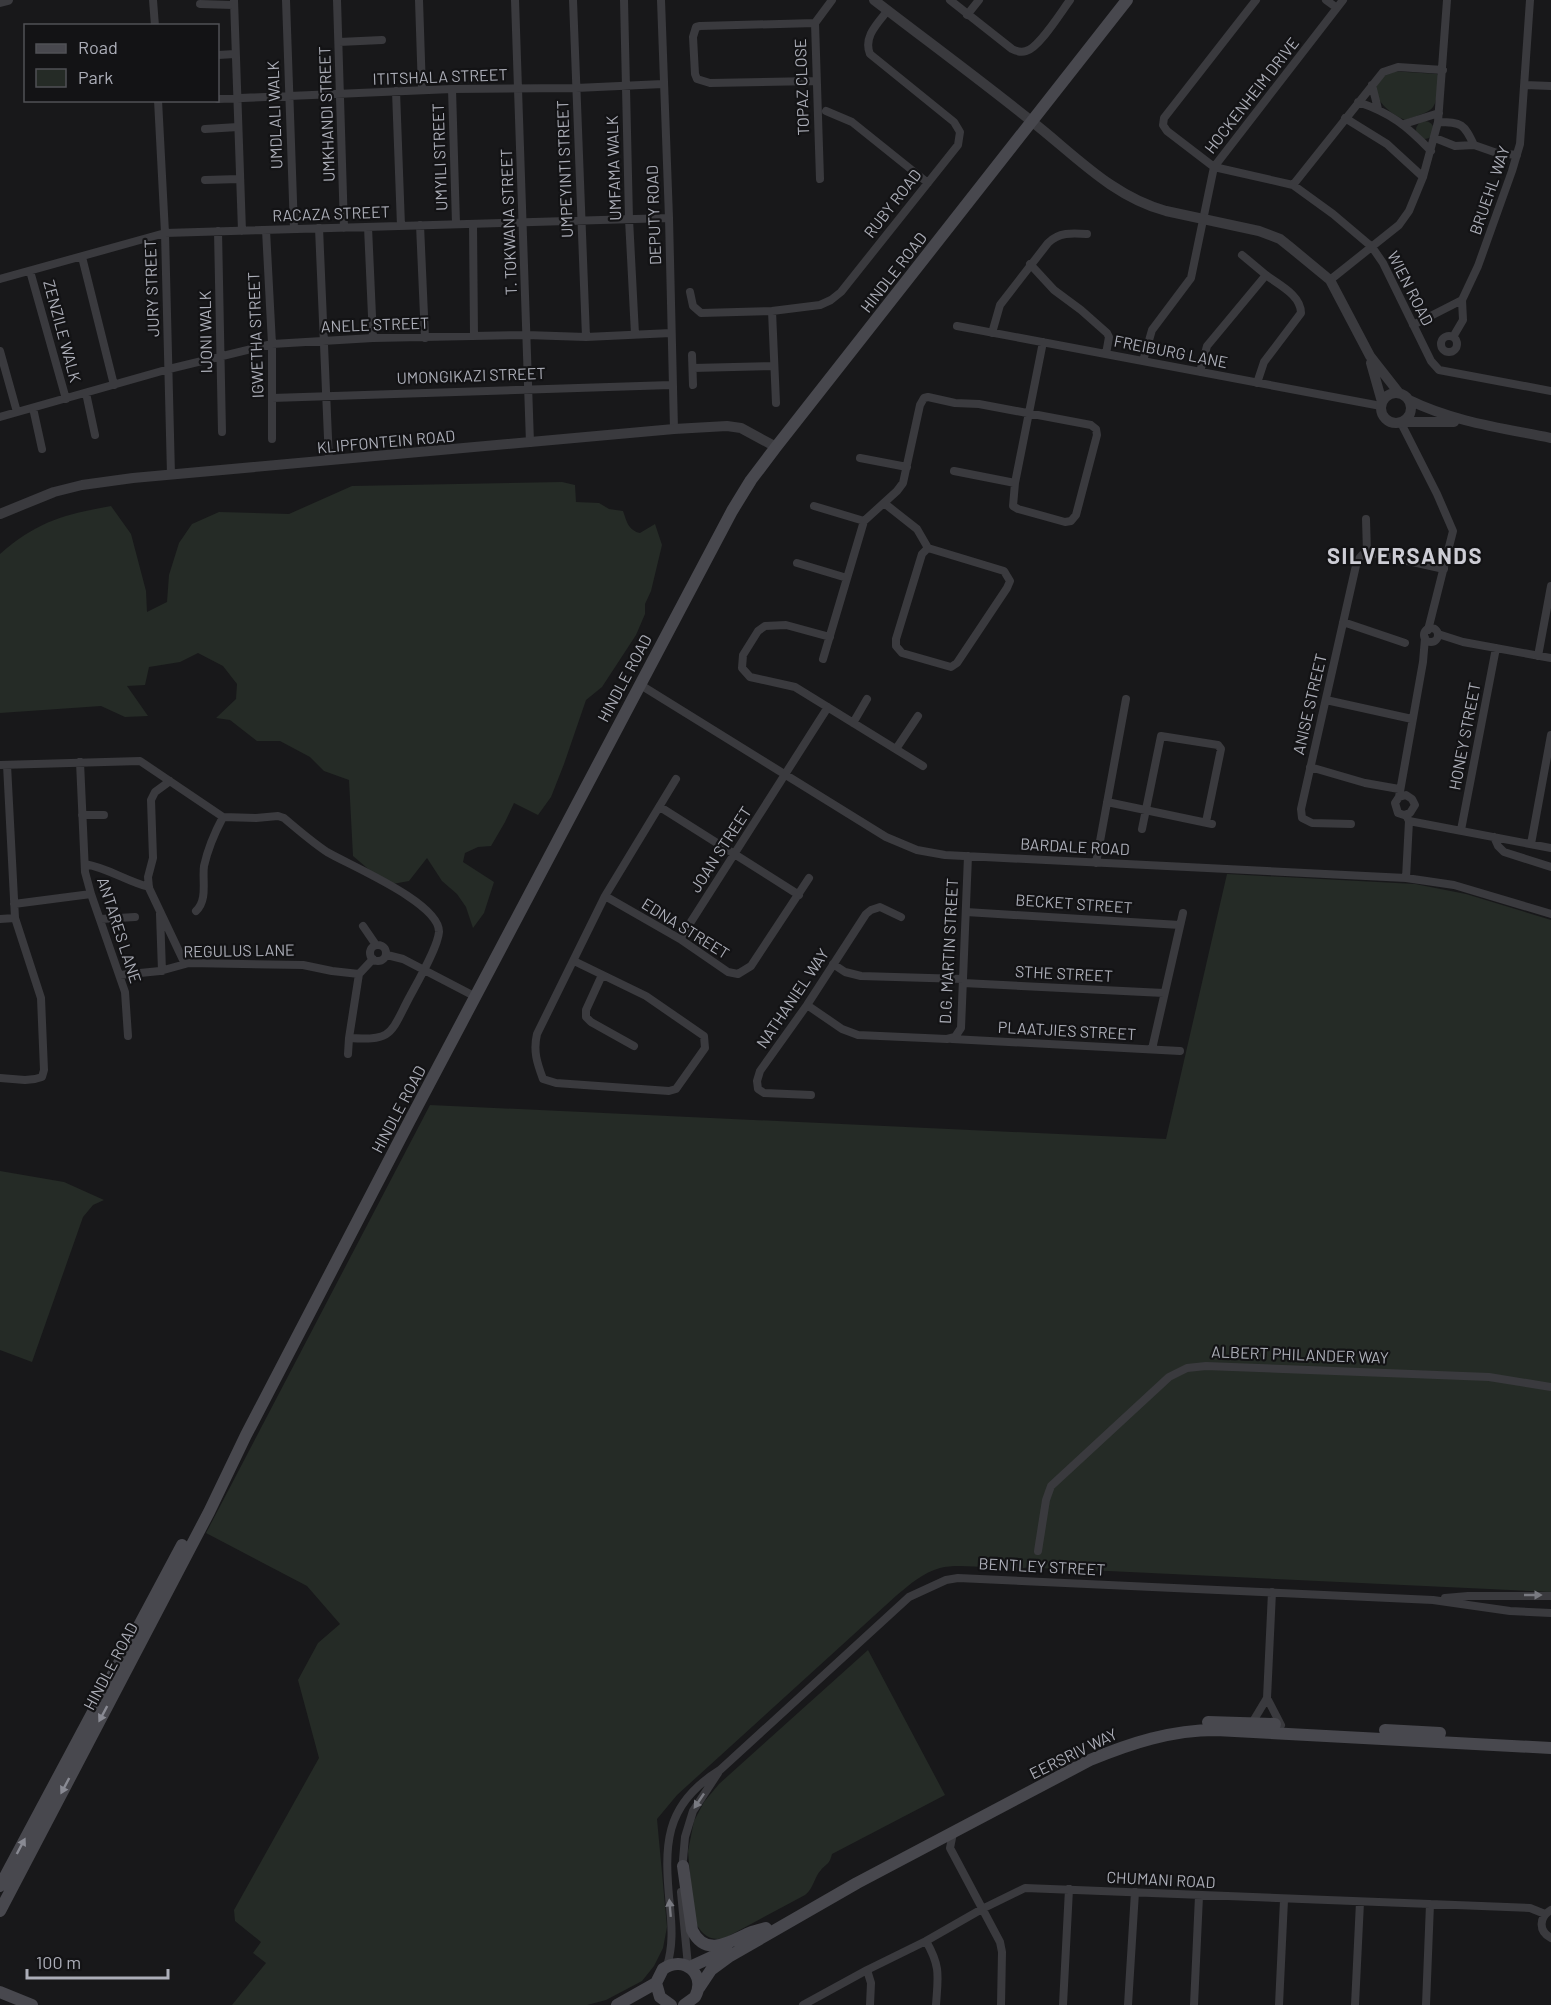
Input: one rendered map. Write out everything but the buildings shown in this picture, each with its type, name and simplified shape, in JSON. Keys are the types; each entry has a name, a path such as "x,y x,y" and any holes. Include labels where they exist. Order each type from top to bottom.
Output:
{"main road":[{"name":"HINDLE ROAD","path":"0,1911 203,1523 246,1435 732,511 751,480 776,447 1127,0"},
{"name":"HINDLE ROAD","path":"0,1886 208,1498 246,1435"},
{"name":"EERSRIV WAY","path":"689,1966 720,1954 855,1876 1096,1749 1130,1736 1174,1726 1207,1722 1551,1740"},
{"name":"EERSRIV WAY","path":"689,2004 711,1970 730,1956 932,1843 1090,1760 1132,1743 1201,1730 1551,1748"},
{"path":"683,1866 692,1930 697,1940 713,1946 723,1946 749,1932 766,1928"},
{"path":"666,2005 658,1993 656,1983 660,1973 668,1966 678,1963 689,1966 697,1976 699,1988"},
{"path":"617,2005 656,1983"},
{"path":"0,1992 32,2005"}],"street":[{"path":"0,2 8,0"},
{"path":"153,0 155,24"},
{"name":"UMDLALI WALK","path":"286,0 294,229"},
{"name":"UMKHANDI STREET","path":"337,0 344,228"},
{"path":"419,0 422,90"},
{"name":"T. TOKWANA STREET","path":"515,0 530,443"},
{"name":"UMPEYINTI STREET","path":"573,0 586,336"},
{"name":"UMFAMA WALK","path":"624,0 629,219 635,334"},
{"name":"DEPUTY ROAD","path":"661,0 674,429"},
{"name":"TOPAZ CLOSE","path":"820,179 815,81 815,23 832,0"},
{"path":"874,0 1032,121 1121,194 1150,207 1252,229 1280,239 1330,280 1370,356 1399,393 1409,400 1431,411 1470,422 1551,438"},
{"path":"950,0 1012,49 1022,52 1028,51 1035,44 1070,0"},
{"path":"967,15 979,0"},
{"path":"1214,167 1167,131 1163,125 1164,118 1256,0"},
{"path":"1326,0 1337,8"},
{"name":"HOCKENHEIM DRIVE","path":"1143,361 1150,333 1191,278 1214,167 1343,0"},
{"path":"1330,280 1405,218 1423,177 1439,117 1447,0"},
{"name":"BRUEHL WAY","path":"1453,337 1462,324 1462,300 1478,266 1522,138 1530,0"},
{"path":"200,4 233,2 242,231"},
{"name":"RUBY ROAD","path":"690,292 693,306 701,313 772,311 820,305 831,300 842,292 958,145 960,132 954,122 870,54 866,46 869,36 888,10"},
{"path":"815,23 696,27 693,37 697,79 710,83 815,81"},
{"path":"339,42 382,40"},
{"path":"219,55 235,54"},
{"path":"1293,185 1383,72 1394,68 1443,70"},
{"name":"ITITSHALA STREET","path":"219,99 422,90 576,88 663,84"},
{"path":"1372,85 1378,109"},
{"path":"1525,85 1551,86"},
{"name":"UMYILI STREET","path":"452,89 456,224"},
{"path":"396,92 401,226"},
{"name":"JURY STREET","path":"158,102 165,233 171,475"},
{"path":"1358,102 1378,109 1404,124 1431,151"},
{"path":"826,111 852,122 928,183"},
{"path":"1404,124 1439,117 1462,124 1474,145"},
{"path":"1345,118 1387,144 1423,177"},
{"path":"205,129 238,127"},
{"path":"1435,138 1455,146 1474,145 1497,153 1518,155"},
{"name":"WIEN ROAD","path":"1214,167 1293,185 1334,214 1372,247 1383,263 1431,361 1439,370 1551,392"},
{"path":"205,180 239,179"},
{"name":"RACAZA STREET","path":"0,279 165,233 669,218"},
{"path":"473,224 474,336"},
{"path":"420,225 425,338"},
{"path":"368,227 373,338"},
{"path":"319,228 329,461"},
{"name":"IGWETHA STREET","path":"266,230 272,344 272,439"},
{"name":"IJONI WALK","path":"218,231 222,432"},
{"path":"992,333 1000,304 1048,243 1057,236 1068,233 1087,234"},
{"path":"1242,255 1297,298 1302,313 1262,365 1257,383"},
{"path":"82,257 114,385"},
{"path":"1030,264 1054,290 1107,333 1109,337 1106,354"},
{"name":"ZENZILE WALK","path":"30,271 66,399"},
{"path":"1200,372 1207,346 1266,275"},
{"path":"1413,325 1462,300"},
{"path":"772,311 776,403"},
{"name":"FREIBURG LANE","path":"957,326 1381,404"},
{"name":"ANELE STREET","path":"0,417 169,369 272,344 373,338 671,333"},
{"path":"823,658 864,521 901,486 908,467 920,405 926,397 1029,413 1091,425 1096,429 1097,435 1076,516 1071,521 1065,522 1013,506 1015,483 1029,413 1043,342"},
{"path":"0,351 17,412"},
{"path":"692,355 693,385"},
{"path":"1370,356 1382,415 1387,421 1394,424 1470,422"},
{"path":"693,368 774,366"},
{"name":"UMONGIKAZI STREET","path":"273,398 672,385"},
{"path":"86,393 95,435"},
{"path":"1381,404 1389,394 1399,393"},
{"path":"1402,422 1411,412 1409,400"},
{"path":"33,408 42,449"},
{"path":"1402,422 1453,528 1436,602 1432,636 1423,662 1399,793 1395,803 1396,809 1407,818 1551,848"},
{"name":"KLIPFONTEIN ROAD","path":"0,514 54,492 82,485 674,429 728,426 741,428 776,447"},
{"path":"860,458 908,467"},
{"path":"954,471 1015,483"},
{"path":"884,502 921,533 928,548 1004,571 1010,581 957,663 951,667 902,653 896,646 896,639 922,554 928,548"},
{"path":"814,506 864,521"},
{"path":"1366,519 1367,553 1444,569"},
{"name":"ANISE STREET","path":"1351,824 1312,823 1302,818 1301,804 1357,561 1367,553"},
{"path":"797,563 847,578"},
{"path":"1538,656 1551,586"},
{"path":"1343,622 1405,643"},
{"path":"830,637 786,625 765,626 758,631 743,655 741,664 744,672 750,677 795,687 923,766"},
{"path":"1432,636 1551,658"},
{"name":"HONEY STREET","path":"1461,830 1496,648"},
{"name":"BARDALE ROAD","path":"639,684 895,842 931,853 1406,878 1454,885 1551,914"},
{"path":"853,723 867,699"},
{"path":"1096,863 1126,699"},
{"path":"1326,700 1412,719"},
{"name":"JOAN STREET","path":"680,939 828,708"},
{"path":"896,749 918,716"},
{"path":"1531,844 1551,735"},
{"path":"1107,802 1146,810 1209,823 1221,749 1218,746 1161,736 1146,810 1142,829"},
{"path":"0,1078 35,1079 42,1077 44,1070 41,998 15,918 4,765 140,761 223,817 281,817 328,852 396,888 424,907 433,915 439,930 424,969 389,1033 367,1039 349,1038"},
{"name":"ANTARES LANE","path":"80,762 85,864 91,894 127,1000 128,1036"},
{"path":"1310,767 1408,796 1414,803 1412,812 1407,818 1406,878"},
{"path":"574,961 646,996 704,1036 705,1048 676,1089 669,1091 556,1083 543,1079 536,1056 537,1035 605,896 676,779"},
{"path":"170,781 156,790 151,800 153,858 148,887 186,964"},
{"path":"660,807 799,896"},
{"path":"82,816 104,815"},
{"path":"196,911 203,899 205,864 213,838 223,817"},
{"path":"1494,837 1504,852 1551,867"},
{"name":"D.G. MARTIN STREET","path":"950,1039 961,1028 968,856"},
{"path":"85,864 106,869 148,887"},
{"name":"EDNA STREET","path":"605,896 680,939 728,972 738,974 752,966 799,896 808,878"},
{"path":"14,904 91,894"},
{"name":"NATHANIEL WAY","path":"811,1095 771,1094 758,1089 756,1085 760,1071 871,910 880,907 900,917"},
{"name":"BECKET STREET","path":"966,912 1180,925"},
{"path":"160,913 162,971"},
{"path":"1152,1050 1182,913"},
{"path":"101,919 135,917"},
{"path":"0,919 15,918"},
{"path":"363,926 376,945 385,947 387,955"},
{"path":"373,959 371,950 376,945"},
{"path":"387,955 404,959 476,997"},
{"path":"373,959 382,960 387,955"},
{"path":"348,1054 359,974 373,959"},
{"name":"REGULUS LANE","path":"120,975 162,971 186,964 303,965 359,974"},
{"name":"STHE STREET","path":"833,964 845,972 861,976 1164,993"},
{"path":"602,975 586,1010 586,1017 634,1046"},
{"name":"PLAATJIES STREET","path":"807,1005 842,1029 858,1035 1180,1051"},
{"name":"ALBERT PHILANDER WAY","path":"1038,1551 1046,1500 1051,1486 1169,1377 1187,1368 1206,1366 1489,1377 1551,1387"},
{"name":"BENTLEY STREET","path":"668,1966 673,1941 667,1848 681,1805 703,1780 720,1770 909,1597 946,1581 958,1578 1433,1600 1510,1611 1551,1614"},
{"path":"1252,1723 1267,1698 1272,1592"},
{"path":"1510,1595 1510,1611"},
{"name":"BENTLEY STREET","path":"1433,1600 1467,1596 1551,1596"},
{"path":"1267,1698 1281,1725"},
{"name":"BENTLEY STREET","path":"689,1966 680,1886 685,1836 693,1811 720,1770"},
{"path":"953,1833 950,1848 1000,1942 1002,1952 1001,2005"},
{"path":"932,1843 950,1848"},
{"name":"CHUMANI ROAD","path":"803,2005 1025,1888 1530,1908 1548,1912 1541,1925 1543,1931 1551,1938"},
{"path":"1064,2005 1069,1889"},
{"path":"1128,2005 1135,1893"},
{"path":"1194,2005 1199,1896"},
{"path":"1280,2005 1284,1900"},
{"path":"1355,2005 1360,1902"},
{"path":"1426,2005 1430,1904"},
{"path":"926,1941 938,1966 936,2005"},
{"path":"867,1970 872,1983 870,2005"}],"green space":[{"path":"1391,71 1437,74 1438,88 1433,107 1429,111 1405,120 1389,111 1378,98 1376,91 1377,84 1382,77"},
{"path":"1421,121 1429,121 1434,126 1432,137 1421,139 1416,134 1416,126"},
{"path":"562,482 575,485 576,502 599,503 609,509 623,511 628,525 636,532 640,533 655,524 662,545 651,591 645,604 645,614 636,635 602,687 586,700 551,797 538,815 514,803 491,846 478,847 465,853 463,862 494,882 484,913 473,928 466,907 457,894 442,881 427,858 409,881 387,885 353,856 349,780 324,771 310,757 280,741 257,741 230,720 216,718 236,699 237,684 223,666 198,653 180,662 149,667 145,685 127,686 148,716 125,717 101,706 0,713 0,554 27,534 52,521 111,506 131,534 146,591 147,612 167,602 169,575 179,543 192,524 219,512 289,514 352,486"},
{"path":"1227,874 1415,884 1466,894 1551,920 1551,1592 1066,1569 1062,1572 1034,1567 1016,1570 967,1566 940,1568 923,1576 897,1595 677,1795 657,1819 667,1927 663,1948 654,1966 642,1981 606,2000 587,2005 232,2005 266,1963 253,1953 261,1942 235,1921 234,1910 319,1758 298,1680 318,1643 340,1624 307,1586 206,1533 430,1105 1166,1139"},
{"path":"0,1171 64,1182 104,1200 93,1205 83,1217 32,1362 0,1350"},
{"path":"868,1650 945,1795 832,1854 829,1862 805,1895 725,1938 714,1939 706,1935 694,1920 688,1851 694,1821 704,1802 719,1784"}],"district":[{"name":"SILVERSANDS","path":"1405,555"}]}
